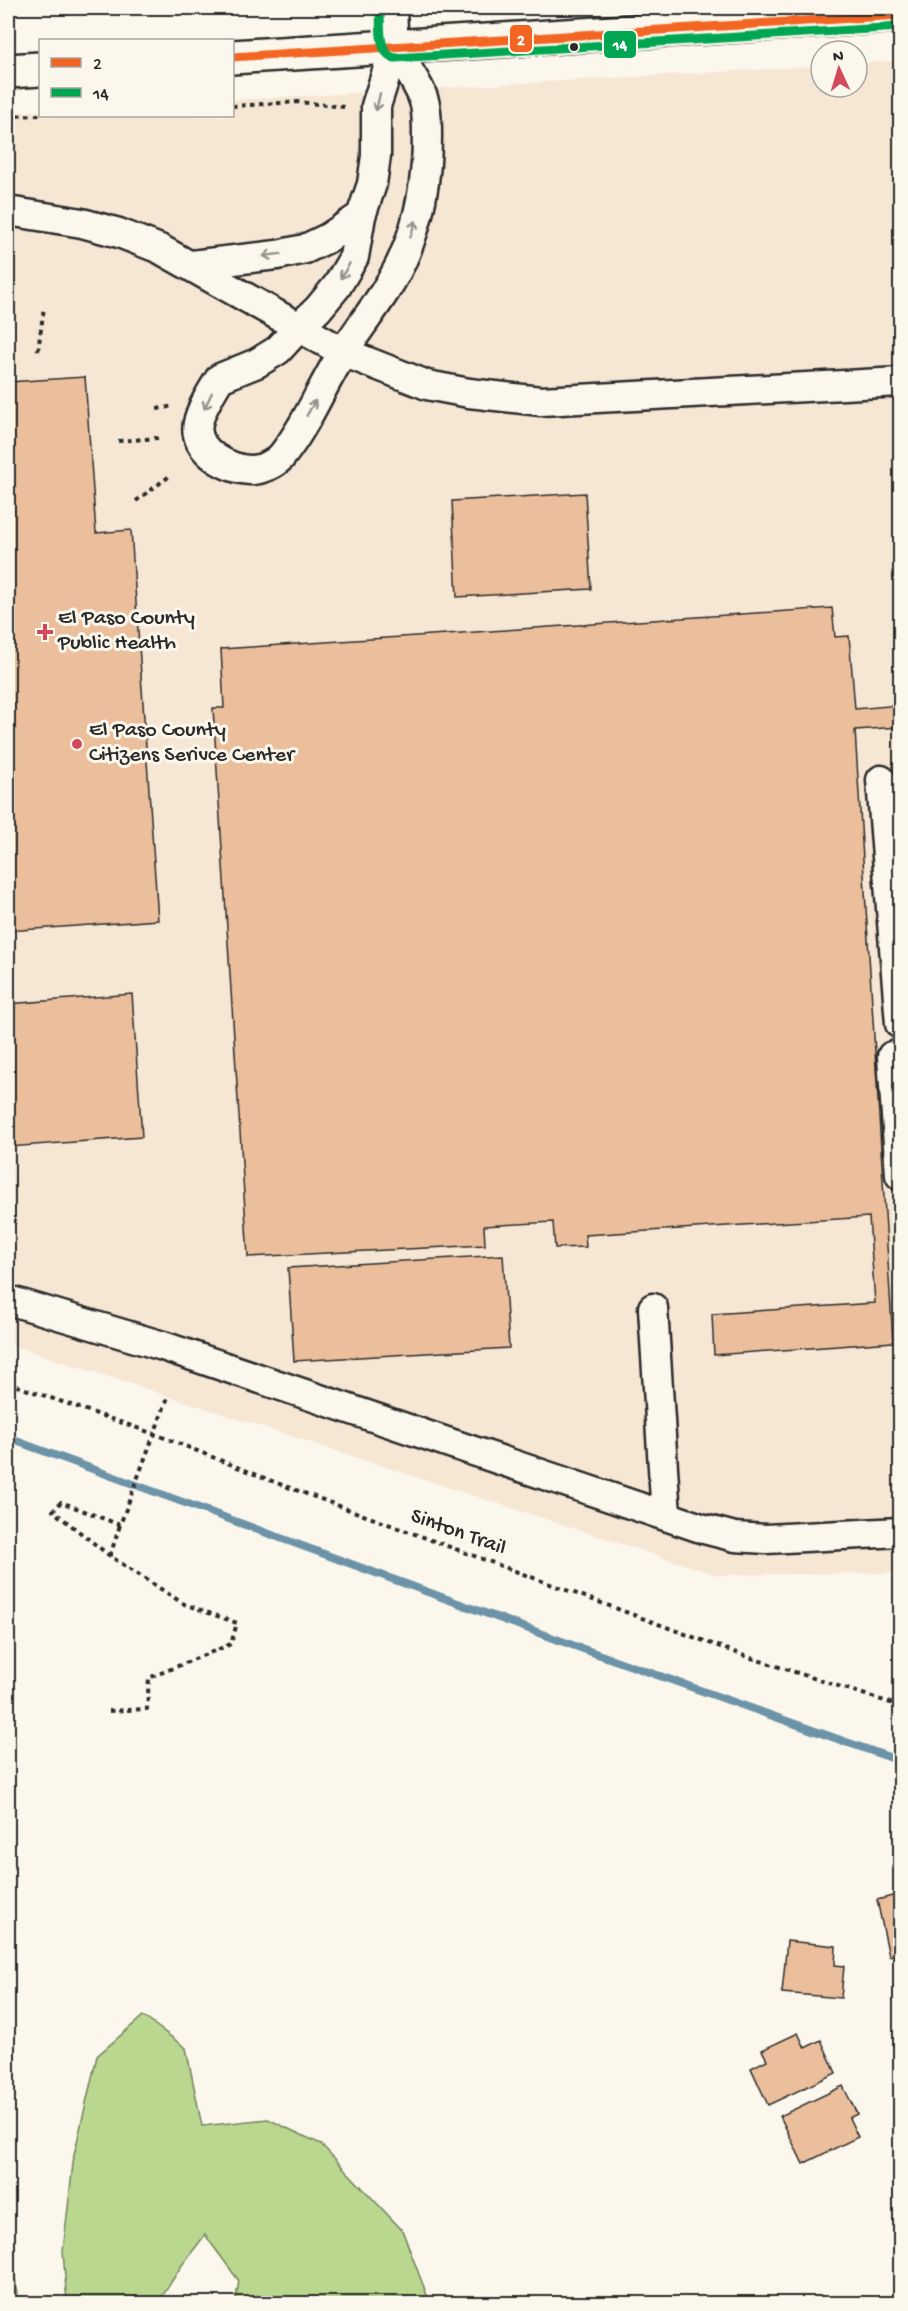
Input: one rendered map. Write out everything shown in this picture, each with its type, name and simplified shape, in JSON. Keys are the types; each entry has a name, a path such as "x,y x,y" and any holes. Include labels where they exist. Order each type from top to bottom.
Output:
{"main road":[{"path":"234,57 900,15"},
{"path":"8,71 39,69"}],"street":[{"path":"392,8 395,46 376,106 376,156 372,184 361,216 354,257 337,286 278,350 257,363 220,378 197,424 201,442 211,456 226,465 243,470 262,469 279,459 294,438 343,352 384,292 404,256 416,222 426,166 425,103 395,46"},
{"path":"8,211 82,223 119,233 160,249 343,352 427,385 469,393 541,400 900,382"},
{"path":"191,265 277,255 305,249 328,238 361,216"},
{"path":"881,780 900,1024"},
{"path":"900,1055 892,1056 900,1175"},
{"path":"8,1300 163,1346 666,1516 735,1537 766,1539 900,1532"},
{"path":"653,1308 666,1516"}],"path":[{"path":"234,106 298,102 345,107"},
{"path":"8,116 39,115"},
{"path":"38,351 44,307"},
{"path":"157,409 182,404"},
{"path":"118,441 158,438"},
{"path":"136,501 171,475"},
{"name":"Sinton Trail","path":"8,1383 154,1434 277,1483 742,1655 900,1706"},
{"path":"110,1556 128,1500 168,1396"},
{"path":"109,1711 147,1709 149,1678 231,1644 237,1623 184,1604 110,1556 53,1511 61,1502 120,1525"}],"shaded area":[{"path":"900,61 900,1573 717,1575 8,1344 8,113 39,111 39,117 234,117 234,100 809,67 809,99 869,99 869,62"}],"green space":[{"path":"143,2016 186,2048 202,2126 268,2119 321,2144 402,2230 430,2303 235,2303 239,2281 205,2235 182,2265 158,2303 67,2303 63,2251 74,2155 97,2056"},
{"path":"8,2223 17,2292 17,2303 8,2303"}],"building":[{"name":"El Paso County Citizens Serivce Center","path":"85,377 96,533 131,530 158,920 8,931 8,382"},
{"path":"585,493 591,589 457,597 452,501"},
{"path":"832,608 835,637 849,636 855,709 900,705 900,727 855,730 893,1342 714,1355 712,1314 875,1303 869,1217 585,1235 586,1247 555,1248 553,1222 484,1226 485,1245 248,1257 213,708 224,708 221,649"},
{"path":"132,994 142,1137 8,1147 8,1004"},
{"path":"503,1255 509,1348 294,1361 288,1268"},
{"path":"900,1894 900,1953 889,1956 877,1900"},
{"path":"787,1941 836,1946 835,1965 844,1966 841,1998 782,1993"},
{"path":"798,2033 805,2048 821,2040 836,2073 768,2105 751,2068 767,2060 762,2050"},
{"path":"843,2086 857,2114 849,2118 858,2137 803,2164 780,2116"}],"waterway":[{"path":"8,1438 575,1646 900,1761"}],"transit line":[{"name":"14","path":"380,9 383,45 385,51 395,58 900,27"},
{"name":"2","path":"234,57 900,15"}],"place":[{"name":"El Paso County Public Health","path":"45,632"},
{"name":"El Paso County Citizens Serivce Center","path":"77,744"}]}
